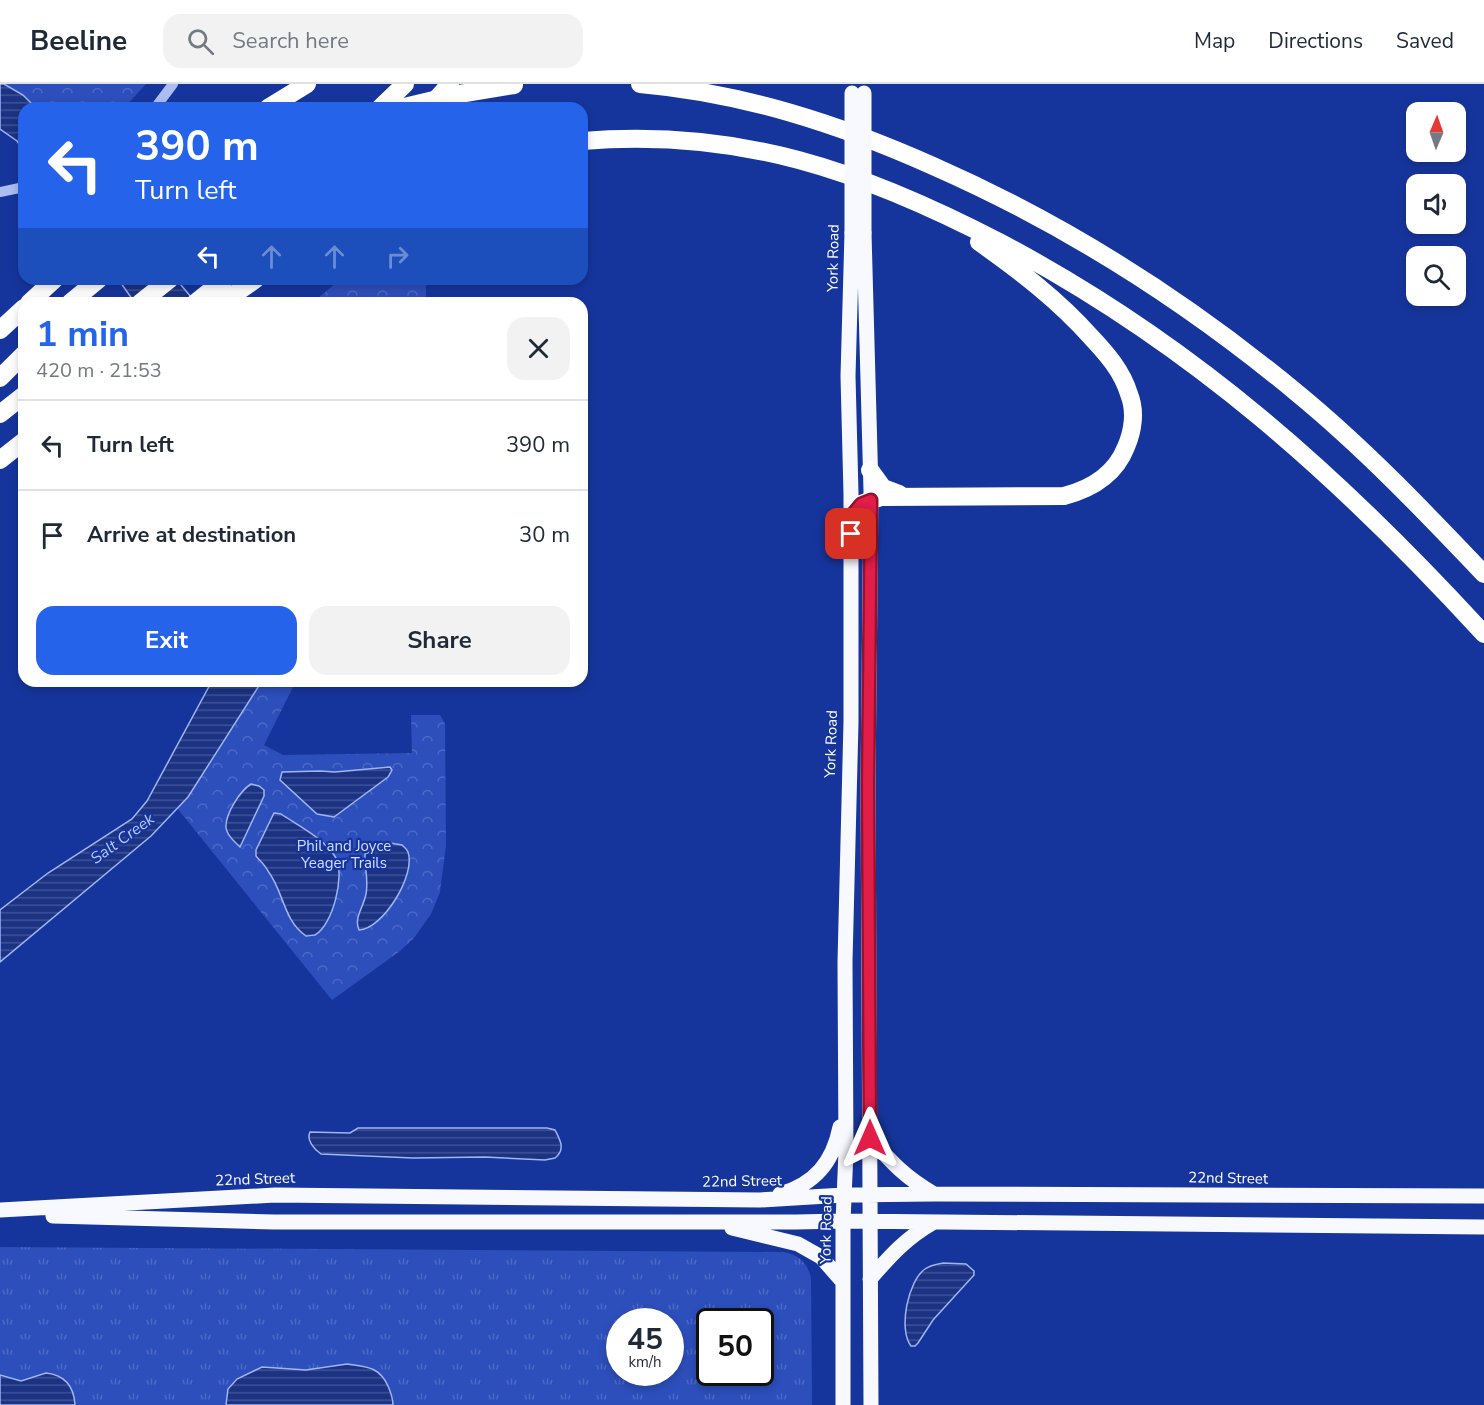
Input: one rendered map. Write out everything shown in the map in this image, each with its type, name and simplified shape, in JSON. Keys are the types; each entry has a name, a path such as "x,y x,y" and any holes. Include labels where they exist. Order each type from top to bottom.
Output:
{"highway":[{"path":"278,102 307,84"},
{"path":"386,102 405,84"},
{"path":"433,102 450,84"},
{"path":"640,84 695,90 744,99 834,126 980,186 1091,247 1183,306 1298,394 1380,469 1484,574"},
{"path":"425,102 459,94 521,85"},
{"path":"588,141 623,138 669,139 746,147 816,163 906,197 984,234 1070,281 1142,327 1216,381 1283,435 1401,546 1484,634"},
{"path":"851,516 861,504 881,496 1064,496 1083,491 1099,482 1116,466 1129,440 1133,418 1130,396 1121,373 1072,316 1045,290 995,254 957,227 906,197"},
{"path":"36,297 48,285"},
{"path":"77,297 92,285"},
{"path":"81,297 93,285"},
{"path":"148,297 162,285"},
{"path":"222,292 240,285"},
{"path":"0,330 18,314"},
{"path":"0,362 18,347"},
{"path":"0,378 18,360"},
{"path":"0,414 18,400"},
{"path":"0,460 18,446"},
{"path":"870,470 883,488 910,497"}],"main road":[{"name":"York Road","path":"858,89 858,233 871,500 868,783 871,1405"},
{"name":"York Road","path":"843,1405 845,962 850,722 851,516 848,376 858,233"},
{"path":"760,1200 792,1191 820,1172 836,1146 846,1100"},
{"path":"870,1138 910,1179 934,1194"},
{"name":"22nd Street","path":"0,1212 275,1195 760,1200 844,1195 934,1194 1484,1196"},
{"name":"22nd Street","path":"0,1212 274,1222 934,1221 1484,1227"},
{"path":"870,1279 897,1247 934,1221"},
{"path":"712,1222 798,1244 821,1257 843,1282"}],"street":[{"path":"160,102 173,84"},
{"path":"0,192 18,188"}],"green space":[{"path":"4,84 146,84 130,102 30,102"},
{"path":"334,285 426,285 426,297 319,297"},
{"name":"Phil and Joyce Yeager Trails","path":"258,687 293,687 264,745 283,755 412,753 411,715 440,715 445,724 446,845 440,892 431,914 414,938 400,951 332,1000 177,808 188,797"},
{"path":"0,1247 783,1252 802,1260 811,1278 812,1405 0,1405"}],"water":[{"path":"0,84 4,84 30,102 18,102 18,143 0,129"},
{"path":"122,285 181,285 191,297 131,297"},
{"name":"Salt Creek","path":"209,687 258,687 188,797 151,836 0,962 0,910 48,873 132,819 147,801"},
{"path":"390,767 392,770 388,777 334,817 317,814 280,780 282,772 335,772"},
{"path":"251,784 264,790 264,796 240,847 228,834 226,822 234,803"},
{"path":"274,813 281,814 311,833 336,858 339,876 336,899 327,921 315,935 306,936 298,929 288,914 273,879 256,856 256,850"},
{"path":"390,843 402,845 408,851 407,874 396,899 387,911 378,921 359,930 358,918 367,887 365,854"},
{"path":"358,1128 547,1128 555,1130 561,1148 555,1158 545,1160 485,1157 413,1158 321,1154 313,1147 309,1138 310,1132 350,1133"},
{"path":"943,1263 966,1264 974,1271 974,1275 933,1320 918,1343 911,1346 905,1328 910,1294 919,1275 925,1269"},
{"path":"347,1364 376,1371 384,1379 389,1389 393,1405 226,1405 228,1389 237,1379 262,1367 306,1370"},
{"path":"46,1373 58,1376 67,1383 73,1392 75,1405 0,1405 0,1375 21,1381"}],"route":[{"path":"851,534 851,516 861,504 871,500 868,783 870,1138"}]}
